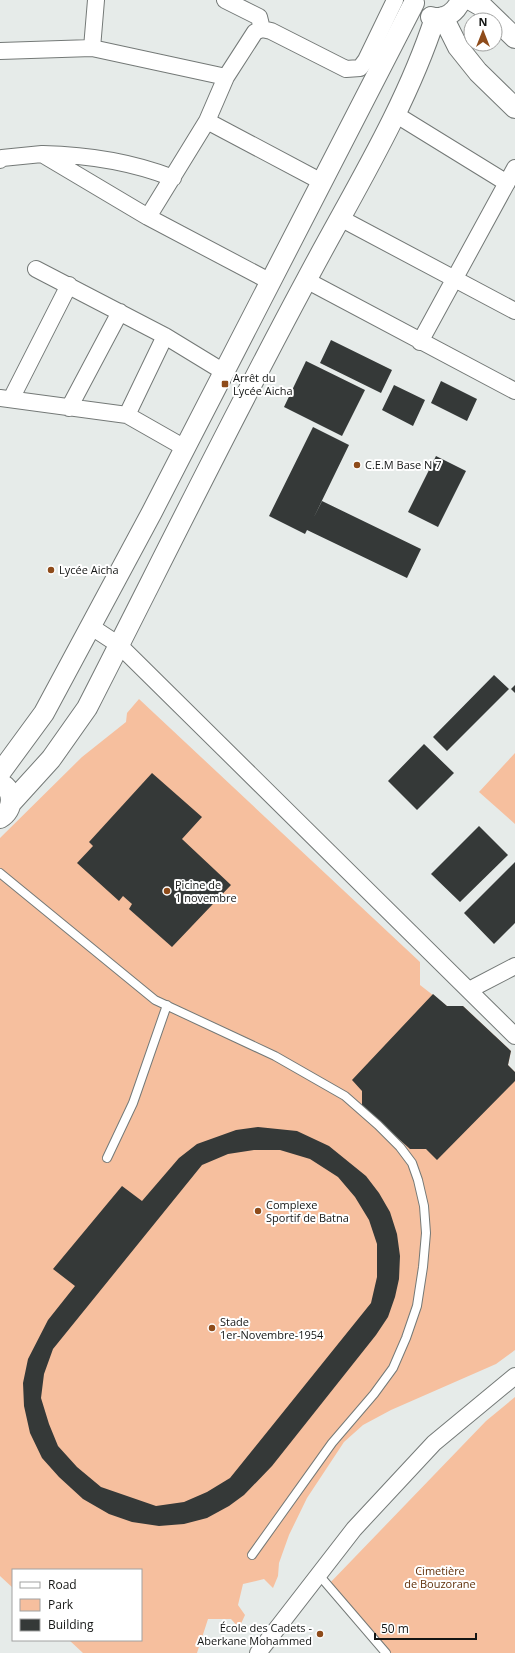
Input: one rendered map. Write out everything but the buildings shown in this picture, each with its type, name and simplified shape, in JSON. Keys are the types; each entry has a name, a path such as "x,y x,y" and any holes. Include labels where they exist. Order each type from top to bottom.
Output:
{"street":[{"path":"92,48 96,0"},
{"path":"225,0 259,17 262,29"},
{"path":"148,217 207,121 226,77 255,32 262,29 271,31 346,69 352,70 360,68 366,60 395,0"},
{"path":"0,773 44,713 185,448 414,2 420,11 427,16 439,18 457,9 461,0"},
{"path":"482,2 515,38"},
{"path":"439,18 458,47 478,72 515,108"},
{"path":"5,810 51,759 87,708 306,280 395,114 422,58 439,18"},
{"path":"0,51 92,48 226,77"},
{"path":"395,114 507,183"},
{"path":"207,121 322,182"},
{"path":"1,154 71,155 118,162 153,170 173,178"},
{"path":"42,154 148,217 271,282"},
{"path":"420,342 515,168"},
{"path":"340,218 454,280 515,311"},
{"path":"36,269 165,336 224,372"},
{"path":"306,280 420,342 515,391"},
{"path":"69,285 5,399 127,415 185,448"},
{"path":"69,408 120,312"},
{"path":"127,415 165,336"},
{"path":"90,626 119,645 515,1036"},
{"path":"0,783 8,790 5,810"},
{"path":"469,990 515,966"},
{"path":"258,1653 354,1529 434,1442 515,1376"}],"lane":[{"path":"0,873 156,1000 275,1056 345,1096 378,1125 400,1147 412,1163 418,1180 424,1206 426,1233 417,1306 406,1338 393,1368 374,1394 332,1442 252,1555"},
{"path":"107,1158 133,1104 167,1005"},
{"path":"319,1575 386,1653"}],"green space":[{"name":"Complexe Sportif de Batna","path":"139,699 420,962 420,985 447,1006 463,1006 511,1051 508,1065 515,1072 515,1350 496,1364 391,1410 363,1425 344,1442 307,1498 289,1535 279,1563 278,1576 273,1588 264,1579 243,1584 238,1605 245,1615 239,1628 231,1619 208,1619 197,1653 83,1653 70,1641 142,1641 142,1569 12,1569 12,1587 0,1576 0,838 82,757 126,722 127,713"},
{"path":"515,753 515,824 479,792"},
{"name":"Cimetière de Bouzorane","path":"515,1397 515,1653 385,1653 327,1586 486,1421"}],"place":[{"name":"Arrêt du Lycée Aicha","path":"225,384"},
{"name":"C.E.M Base N 7","path":"357,465"},
{"name":"Lycée Aicha","path":"51,570"},
{"name":"Picine de 1 novembre","path":"167,891"},
{"name":"Complexe Sportif de Batna","path":"258,1211"},
{"name":"Stade 1er-Novembre-1954","path":"212,1328"},
{"name":"École des Cadets - Aberkane Mohammed","path":"320,1634"}]}
